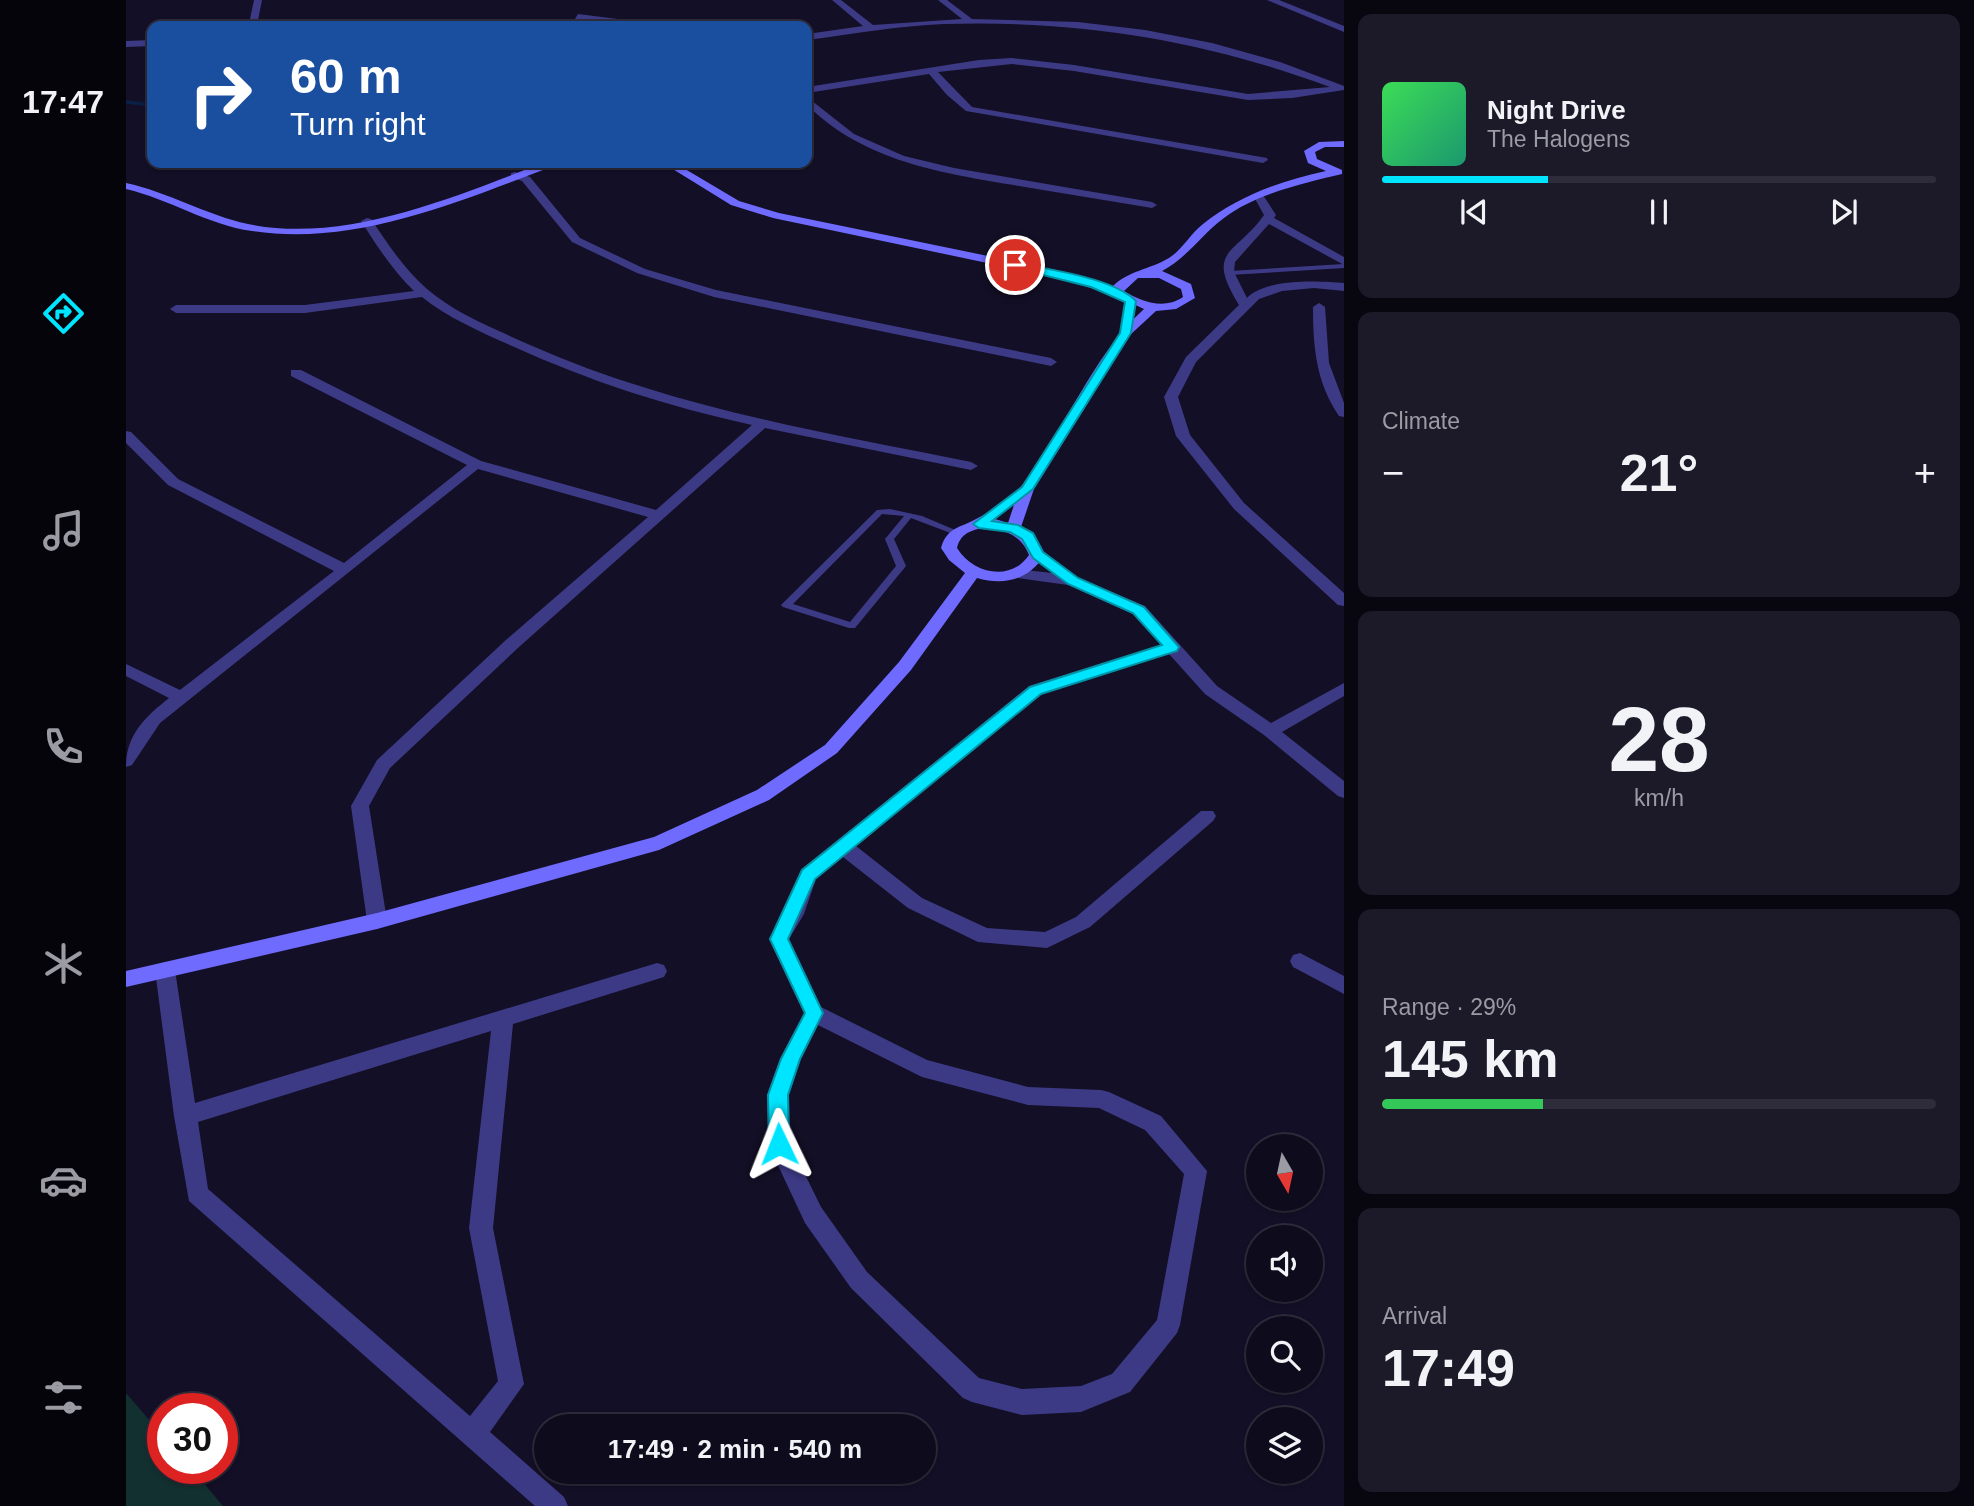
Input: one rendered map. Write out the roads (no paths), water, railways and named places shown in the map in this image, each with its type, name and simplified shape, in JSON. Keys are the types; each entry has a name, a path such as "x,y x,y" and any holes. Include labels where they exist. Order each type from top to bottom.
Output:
{"street":[{"path":"252,21 258,0"},
{"path":"836,0 870,27"},
{"path":"942,0 969,20"},
{"path":"1271,0 1344,29"},
{"path":"578,17 610,21"},
{"path":"812,36 870,27 969,20 1097,26 1209,44 1267,60 1343,88"},
{"path":"126,44 147,43"},
{"path":"812,89 932,70 1012,61 1074,68 1248,96 1292,95 1343,88"},
{"path":"932,70 950,93 969,109 1262,160"},
{"path":"812,106 821,116 847,135 876,151 921,165 1152,205"},
{"path":"1341,173 1312,161 1308,156 1314,147 1344,144"},
{"path":"1293,181 1312,161"},
{"path":"126,186 174,198 222,221 251,228 316,230 367,221 451,199 536,168"},
{"path":"676,168 703,181 735,203 777,216 1061,275 1118,292 1131,301 1153,307 1176,305 1189,298 1187,287 1181,282 1149,273"},
{"path":"700,168 704,173 703,181"},
{"path":"1061,275 1125,279 1149,273 1176,259 1196,234 1223,213 1293,181 1341,173"},
{"path":"515,175 526,179 576,240 641,271 714,293 1051,362"},
{"path":"1246,306 1232,288 1229,273 1231,255 1240,244 1265,226 1268,209 1259,197"},
{"path":"1268,219 1344,264"},
{"path":"367,221 387,254 424,293 473,323 532,352 589,374 678,402 762,424 971,466"},
{"path":"1176,259 1181,282"},
{"path":"1118,292 1119,283 1125,279"},
{"path":"1344,287 1314,284 1281,288 1255,296 1191,360 1171,397 1183,436 1239,506 1344,601"},
{"path":"176,309 305,309 424,293"},
{"path":"1125,333 1131,301"},
{"path":"1013,528 1027,489 1125,333 1153,307"},
{"path":"1319,307 1319,355 1333,398 1344,414"},
{"path":"296,373 476,464 658,515"},
{"path":"377,921 360,806 383,764 513,643 762,424"},
{"path":"126,435 173,482 345,570"},
{"path":"126,761 154,719 476,464"},
{"path":"1027,489 979,524 956,533 949,548 953,557 973,572 987,575 1016,573 1073,581"},
{"path":"979,524 1013,528 1028,536 1037,555 1073,581 1139,610 1211,690 1270,731 1344,791"},
{"path":"1016,573 1027,568 1037,555"},
{"path":"126,979 377,921 659,843 763,795 831,749 905,666 973,572"},
{"path":"814,1013 791,1059 778,1095 779,1144 813,1215 859,1280 972,1389 1022,1402 1081,1399 1121,1383 1168,1325 1196,1171 1153,1123 1101,1099 1028,1096 922,1068 814,1013 779,939 794,914 808,875 1035,690 1172,647"},
{"path":"126,669 181,697"},
{"path":"1270,731 1344,688"},
{"path":"843,846 915,904 985,936 1047,940 1083,922 1207,816"},
{"path":"1300,961 1344,986"},
{"path":"165,970 197,1194 555,1506"},
{"path":"185,1116 657,971"},
{"path":"472,1434 511,1384 481,1228 503,1018"}],"lane":[{"path":"1229,273 1344,264"},
{"path":"909,515 889,539 901,566 852,626 786,605 875,514 888,510 909,515 956,533"}],"waterway":[{"path":"126,102 147,104"}]}
